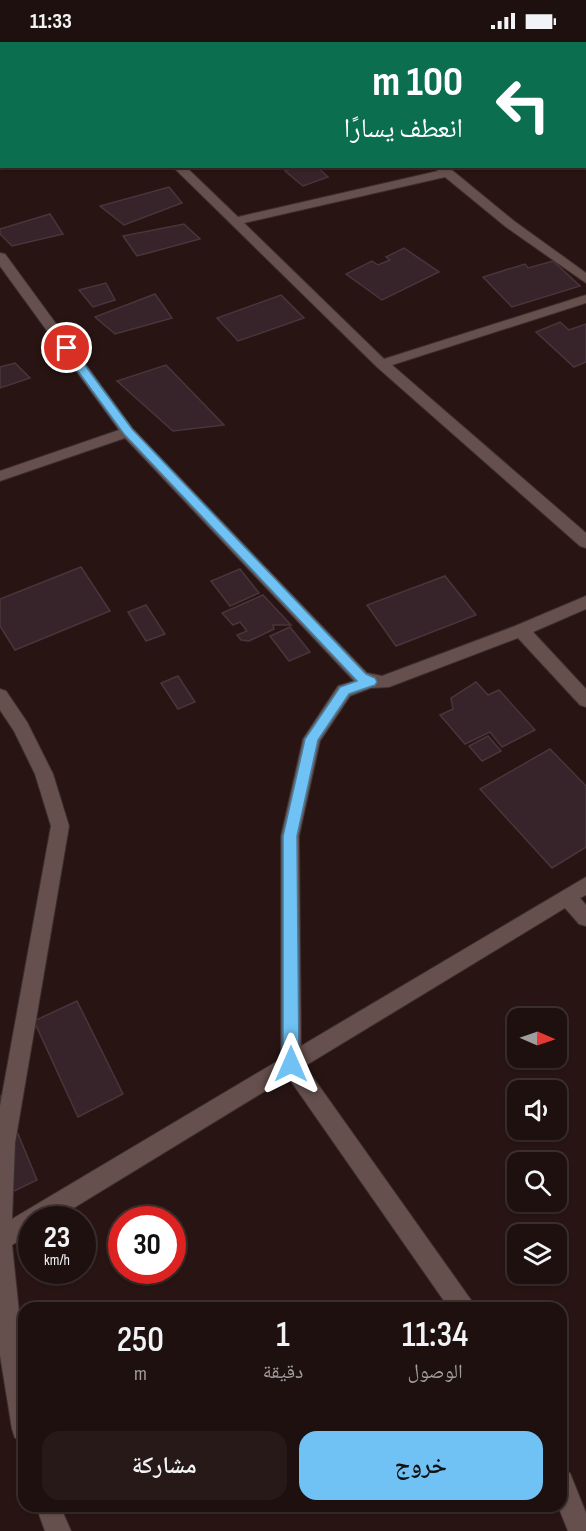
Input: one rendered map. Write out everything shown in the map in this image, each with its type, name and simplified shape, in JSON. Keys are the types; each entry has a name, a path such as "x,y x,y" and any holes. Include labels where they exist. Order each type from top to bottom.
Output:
{"street":[{"path":"180,168 382,364 586,542"},
{"path":"236,221 443,170 510,224 586,279"},
{"path":"0,257 128,432 362,678 371,682"},
{"path":"382,364 586,298"},
{"path":"0,476 128,432"},
{"path":"459,1302 291,1064 290,836 312,739 344,691 371,682 383,682 521,630 586,602"},
{"path":"521,630 586,700"},
{"path":"0,696 21,727 44,774 60,826 4,1143 0,1239 18,1398"},
{"path":"55,1206 586,885"},
{"path":"567,897 586,918"},
{"path":"0,1239 18,1228"},
{"path":"567,1497 581,1531"},
{"path":"50,1512 58,1531"}],"building":[{"path":"293,168 318,168 328,177 303,186 285,171"},
{"path":"169,187 182,203 124,225 100,206"},
{"path":"50,214 63,234 12,246 0,234 0,229"},
{"path":"184,224 200,239 137,256 123,236"},
{"path":"404,248 439,272 382,300 346,274 372,261 378,265 390,260 386,257"},
{"path":"553,261 580,286 512,307 483,277 525,264 528,268"},
{"path":"106,283 115,300 93,307 79,290"},
{"path":"155,294 172,318 115,334 95,317"},
{"path":"281,295 304,318 238,341 217,318"},
{"path":"560,322 569,330 586,324 586,362 574,367 536,332"},
{"path":"15,363 30,378 0,388 0,367"},
{"path":"166,365 224,425 173,431 117,381"},
{"path":"81,567 110,611 15,650 0,626 0,599"},
{"path":"240,569 259,593 230,606 211,581"},
{"path":"445,576 476,615 396,646 367,605"},
{"path":"263,595 291,625 273,625 274,629 249,641 241,640 237,635 247,631 240,622 233,625 222,613"},
{"path":"146,605 165,634 146,641 128,612"},
{"path":"290,627 310,652 289,661 270,636"},
{"path":"178,676 195,702 178,709 161,683"},
{"path":"476,682 488,695 499,690 535,730 502,747 490,732 465,744 440,715 453,709 451,698"},
{"path":"488,736 501,751 482,761 469,746"},
{"path":"550,749 586,786 586,847 552,868 480,789"},
{"path":"77,1001 123,1094 78,1117 34,1021"},
{"path":"2,1095 37,1180 0,1198 0,1096"}],"route":[{"path":"67,348 128,432 362,678 371,682 344,691 312,739 290,836 291,1064"}]}
